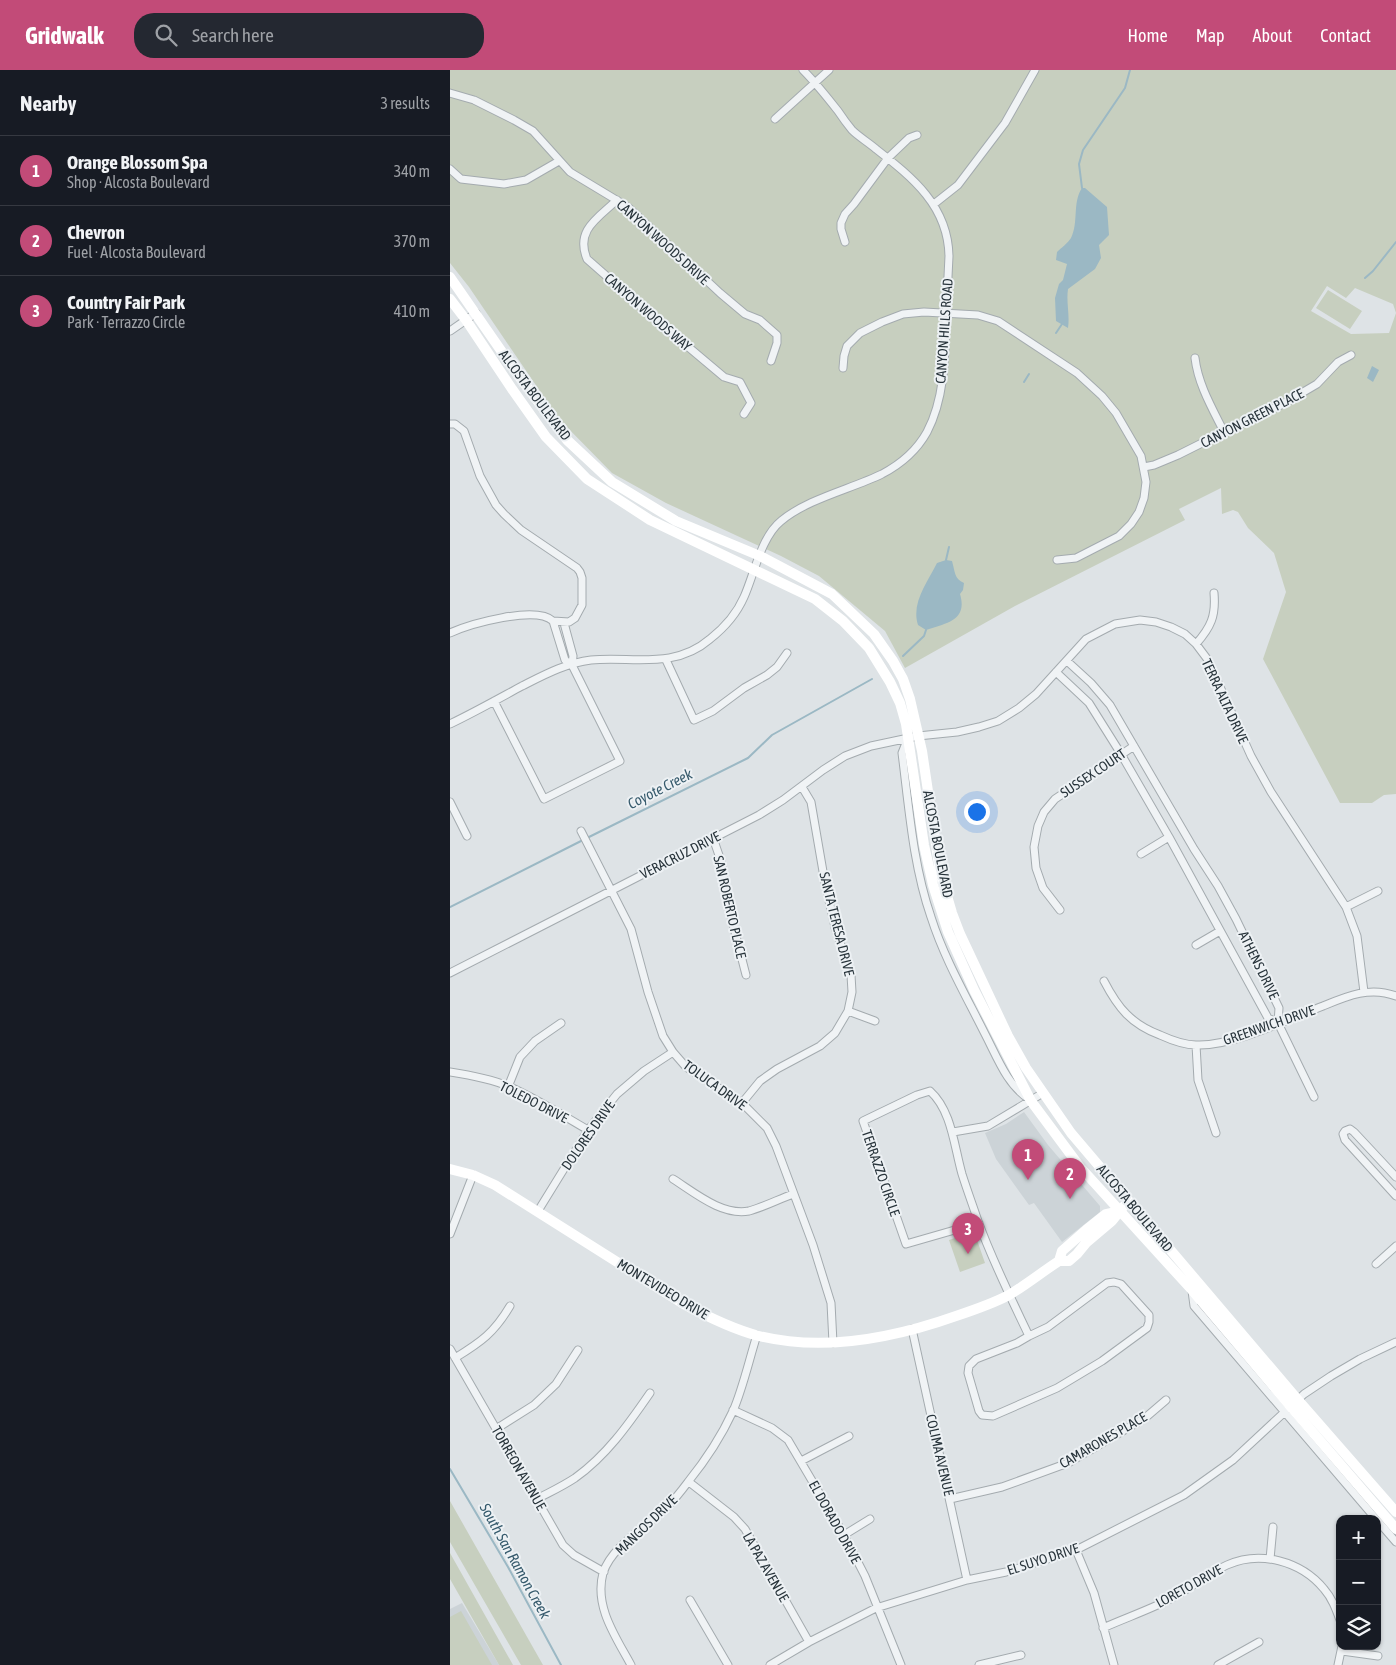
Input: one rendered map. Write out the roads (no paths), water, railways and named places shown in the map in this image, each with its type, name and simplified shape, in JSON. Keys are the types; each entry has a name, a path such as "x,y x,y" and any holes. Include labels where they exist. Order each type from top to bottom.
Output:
{"main road":[{"name":"ALCOSTA BOULEVARD","path":"450,277 518,375 567,440 612,482 676,521 760,556 832,594 874,634 903,679 910,700 924,845 933,885 945,922 974,990 1031,1101 1080,1167 1192,1290 1396,1529"},
{"name":"ALCOSTA BOULEVARD","path":"450,299 546,437 587,479 650,520 815,599 843,621 869,648 890,682 913,737 940,872 952,913 1008,1036 1043,1093 1071,1133 1129,1202 1291,1407 1396,1512"},
{"name":"MONTEVIDEO DRIVE","path":"450,1169 495,1185 682,1303 710,1318 757,1335 810,1342 861,1340 939,1322 980,1308 1009,1294 1059,1261 1062,1251 1086,1230 1106,1214 1119,1210 1129,1202"}],"street":[{"name":"CANYON HILLS ROAD","path":"666,660 692,650 709,640 729,621 743,599 769,535 780,521 807,506 881,474 898,465 913,451 927,432 942,384 945,355 949,240 944,225 934,204 916,182 851,129 816,82 803,70"},
{"path":"775,119 829,70"},
{"path":"934,204 958,184 1005,123 1035,70"},
{"name":"CANYON WOODS DRIVE","path":"450,93 474,100 533,131 570,172 635,213 720,294 745,314 760,320 776,335 777,343 770,361"},
{"path":"845,242 841,223 845,214 888,158 909,138 917,135"},
{"path":"450,169 461,179 504,184 526,180 559,160"},
{"name":"CANYON WOODS WAY","path":"617,200 588,227 583,238 583,249 587,259 660,324 724,377 740,382 751,403 744,414"},
{"path":"843,368 847,346 860,333 903,314 924,312 978,315 998,321 1077,373 1102,396 1116,413 1140,456 1146,482 1144,498 1139,512 1131,524 1119,536 1076,558 1057,560"},
{"path":"450,332 476,313"},
{"name":"CANYON GREEN PLACE","path":"1144,468 1178,455 1284,404 1317,384 1338,362 1352,354"},
{"path":"1195,358 1196,370 1224,432"},
{"path":"450,424 455,424 464,432 480,476 504,514 521,530 577,568 582,578 580,610 572,621 564,623 542,616 502,617 466,626 450,633"},
{"path":"1196,644 1208,630 1212,619 1215,604 1214,593"},
{"name":"TERRA ALTA DRIVE","path":"913,737 958,732 998,721 1019,708 1036,694 1086,639 1115,624 1140,620 1156,622 1185,634 1196,644 1213,670 1252,756 1271,792 1346,907 1357,936 1364,992"},
{"path":"494,701 544,799 620,761 572,665 565,660 553,621"},
{"path":"564,623 573,656 572,665"},
{"path":"450,724 554,670 591,660 666,660 694,720 712,711 744,688 767,675 777,667 787,653"},
{"name":"ATHENS DRIVE","path":"1056,672 1089,703 1121,754 1169,838 1268,1018 1278,1023 1279,1008 1236,919 1110,705 1091,683 1067,661"},
{"name":"VERACRUZ DRIVE","path":"450,973 759,814 802,787 823,770 845,756 871,746 913,737"},
{"name":"SUSSEX COURT","path":"1060,910 1043,888 1036,868 1034,847 1038,826 1044,812 1055,799 1134,746"},
{"name":"SANTA TERESA DRIVE","path":"742,1103 760,1081 777,1069 820,1046 835,1033 848,1011 852,992 851,975 835,926 825,883 811,802 802,787"},
{"path":"450,802 467,836"},
{"name":"TOLUCA DRIVE","path":"581,831 631,928 651,1000 663,1036 672,1052 686,1067 742,1103 767,1128 776,1146 831,1303 833,1342"},
{"name":"SAN ROBERTO PLACE","path":"713,838 721,861 728,905 746,975"},
{"path":"1141,854 1169,838"},
{"path":"1346,907 1378,890"},
{"path":"1196,946 1220,931"},
{"name":"GREENWICH DRIVE","path":"1104,981 1112,997 1125,1015 1153,1033 1173,1041 1196,1045 1222,1043 1339,999 1364,992 1376,991 1396,996"},
{"path":"848,1011 875,1021"},
{"path":"1278,1023 1314,1097"},
{"path":"508,1087 520,1057 535,1041 561,1024"},
{"path":"1196,1045 1198,1080 1216,1133"},
{"name":"DOLORES DRIVE","path":"538,1211 588,1130 616,1094 644,1071 672,1052"},
{"name":"TOLEDO DRIVE","path":"450,1072 470,1075 508,1087 588,1130"},
{"name":"TERRAZZO CIRCLE","path":"979,1223 906,1244 863,1121 930,1090 938,1098 953,1132 962,1174 979,1223 1029,1336"},
{"path":"953,1132 988,1126 1043,1093"},
{"path":"1385,1184 1395,1176 1354,1132 1350,1129 1345,1131 1343,1137 1345,1140 1385,1184 1396,1196"},
{"path":"450,1234 473,1176"},
{"path":"672,1179 716,1206 732,1211 749,1211 793,1194"},
{"path":"1376,1264 1396,1246"},
{"path":"1114,1282 1120,1284 1148,1315 1149,1322 1147,1328 1102,1362 1057,1388 993,1416 982,1415 978,1411 968,1373 969,1366 976,1359 1017,1343 1029,1336 1048,1327 1107,1283 1114,1282"},
{"path":"454,1358 490,1334 510,1306"},
{"name":"COLIMA AVENUE","path":"912,1329 967,1580"},
{"name":"MANGOS DRIVE","path":"631,1665 603,1610 600,1590 604,1572 616,1551 669,1505 719,1438 733,1410 757,1335"},
{"path":"1291,1407 1330,1376 1396,1342"},
{"name":"TORREON AVENUE","path":"450,1350 563,1545 574,1555 604,1572"},
{"path":"496,1429 534,1405 556,1384 578,1350"},
{"path":"537,1499 575,1478 600,1456 626,1429 650,1393"},
{"name":"CAMARONES PLACE","path":"950,1500 1002,1487 1068,1463 1145,1418 1166,1400"},
{"name":"ALCOSTA BOULEVARD","path":"1291,1407 1374,1515"},
{"name":"EL SUYO DRIVE","path":"770,1665 809,1642 876,1608 967,1580 1006,1572 1076,1550 1184,1496 1234,1460 1291,1407"},
{"name":"EL DORADO DRIVE","path":"733,1410 772,1428 788,1440 844,1535 865,1576 876,1608 901,1665"},
{"path":"801,1461 849,1436"},
{"name":"LA PAZ AVENUE","path":"688,1482 746,1529 809,1642"},
{"path":"844,1535 870,1518"},
{"name":"ALCOSTA BOULEVARD","path":"1381,1524 1396,1542"},
{"path":"1270,1559 1273,1527"},
{"path":"1076,1550 1094,1593 1114,1665"},
{"name":"LORETO DRIVE","path":"1103,1628 1171,1598 1227,1565 1250,1558 1270,1559 1292,1564 1310,1575 1324,1589 1336,1608"},
{"path":"690,1600 728,1665"},
{"path":"1218,1665 1259,1642"},
{"path":"1338,1665 1342,1650"},
{"path":"1351,1650 1378,1656"},
{"path":"979,1665 1021,1655"}],"water":[{"path":"1082,188 1085,188 1107,207 1109,235 1099,245 1101,258 1095,269 1068,289 1068,328 1056,321 1055,298 1059,284 1063,280 1067,264 1056,260 1057,252 1071,238 1075,226 1077,200"},
{"path":"1372,366 1379,370 1373,382 1367,378"},
{"path":"946,560 952,561 957,577 964,583 960,594 961,610 954,620 926,630 918,625 916,617 918,601 937,563"}],"waterway":[{"name":"Coyote Creek","path":"1082,188 1079,164 1083,150 1125,88 1130,70"},
{"path":"1365,278 1396,242"},
{"name":"Coyote Creek","path":"1056,333 1062,324"},
{"name":"Coyote Creek","path":"1024,382 1029,374"},
{"name":"Coyote Creek","path":"946,560 949,547"},
{"name":"Coyote Creek","path":"903,656 924,636 926,630"},
{"name":"Coyote Creek","path":"587,838 748,758 772,735 872,679"},
{"name":"Coyote Creek","path":"450,907 583,840"},
{"name":"South San Ramon Creek","path":"450,1469 508,1567 561,1665"}],"place":[{"name":"Orange Blossom Spa","path":"1028,1180"},
{"name":"Chevron","path":"1070,1199"},
{"name":"Country Fair Park","path":"968,1254"}]}
